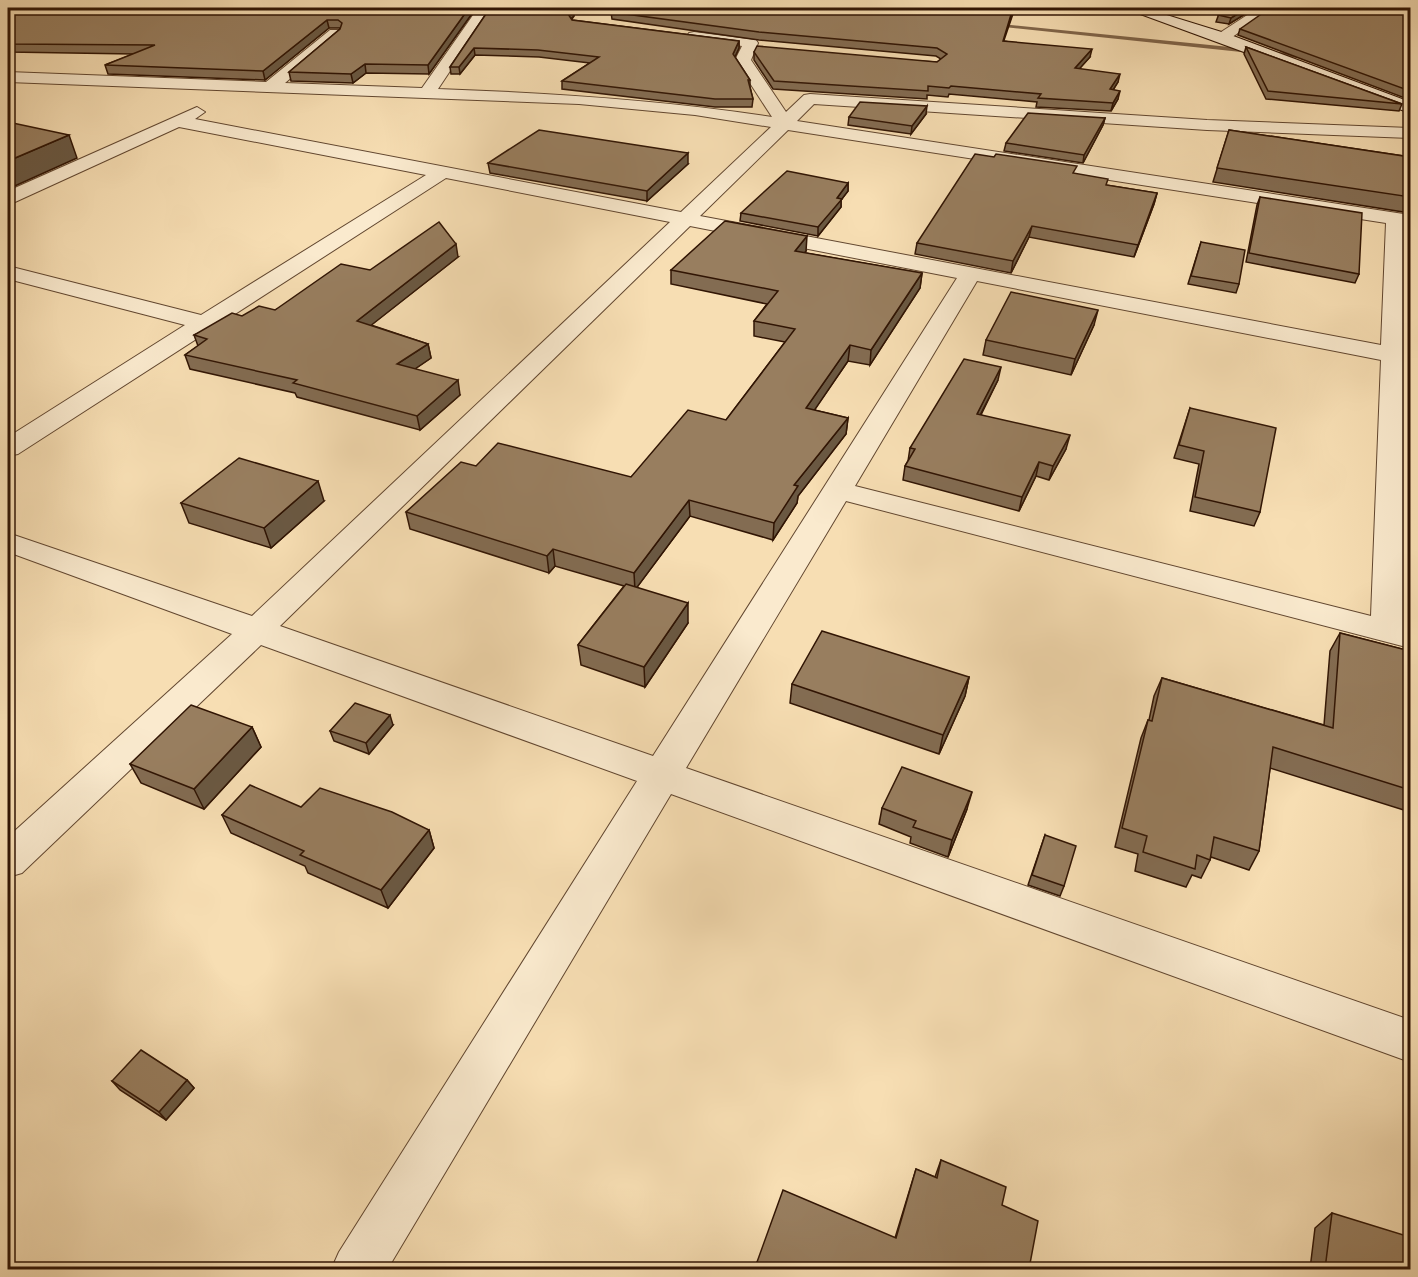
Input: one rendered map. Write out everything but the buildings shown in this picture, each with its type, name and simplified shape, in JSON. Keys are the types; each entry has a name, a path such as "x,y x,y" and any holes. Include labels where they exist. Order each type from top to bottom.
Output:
{"street":[{"path":"427,93 485,8"},
{"path":"1131,8 1223,37 1410,108"},
{"path":"1223,37 1267,8"},
{"path":"1328,8 1366,10 1369,31"},
{"path":"8,198 215,104 261,87 335,33"},
{"path":"682,34 751,43 756,46 744,60 785,123"},
{"path":"8,77 579,99 785,123 1403,220 1393,355 1399,634 837,490"},
{"path":"8,84 25,78"},
{"path":"8,861 256,631 810,99 1207,125 1410,133"},
{"path":"177,121 1393,355"},
{"path":"8,448 443,172"},
{"path":"8,272 204,323"},
{"path":"357,1269 970,274"},
{"path":"8,542 1410,1041"}],"waterway":[{"path":"994,24 1308,57"}]}
